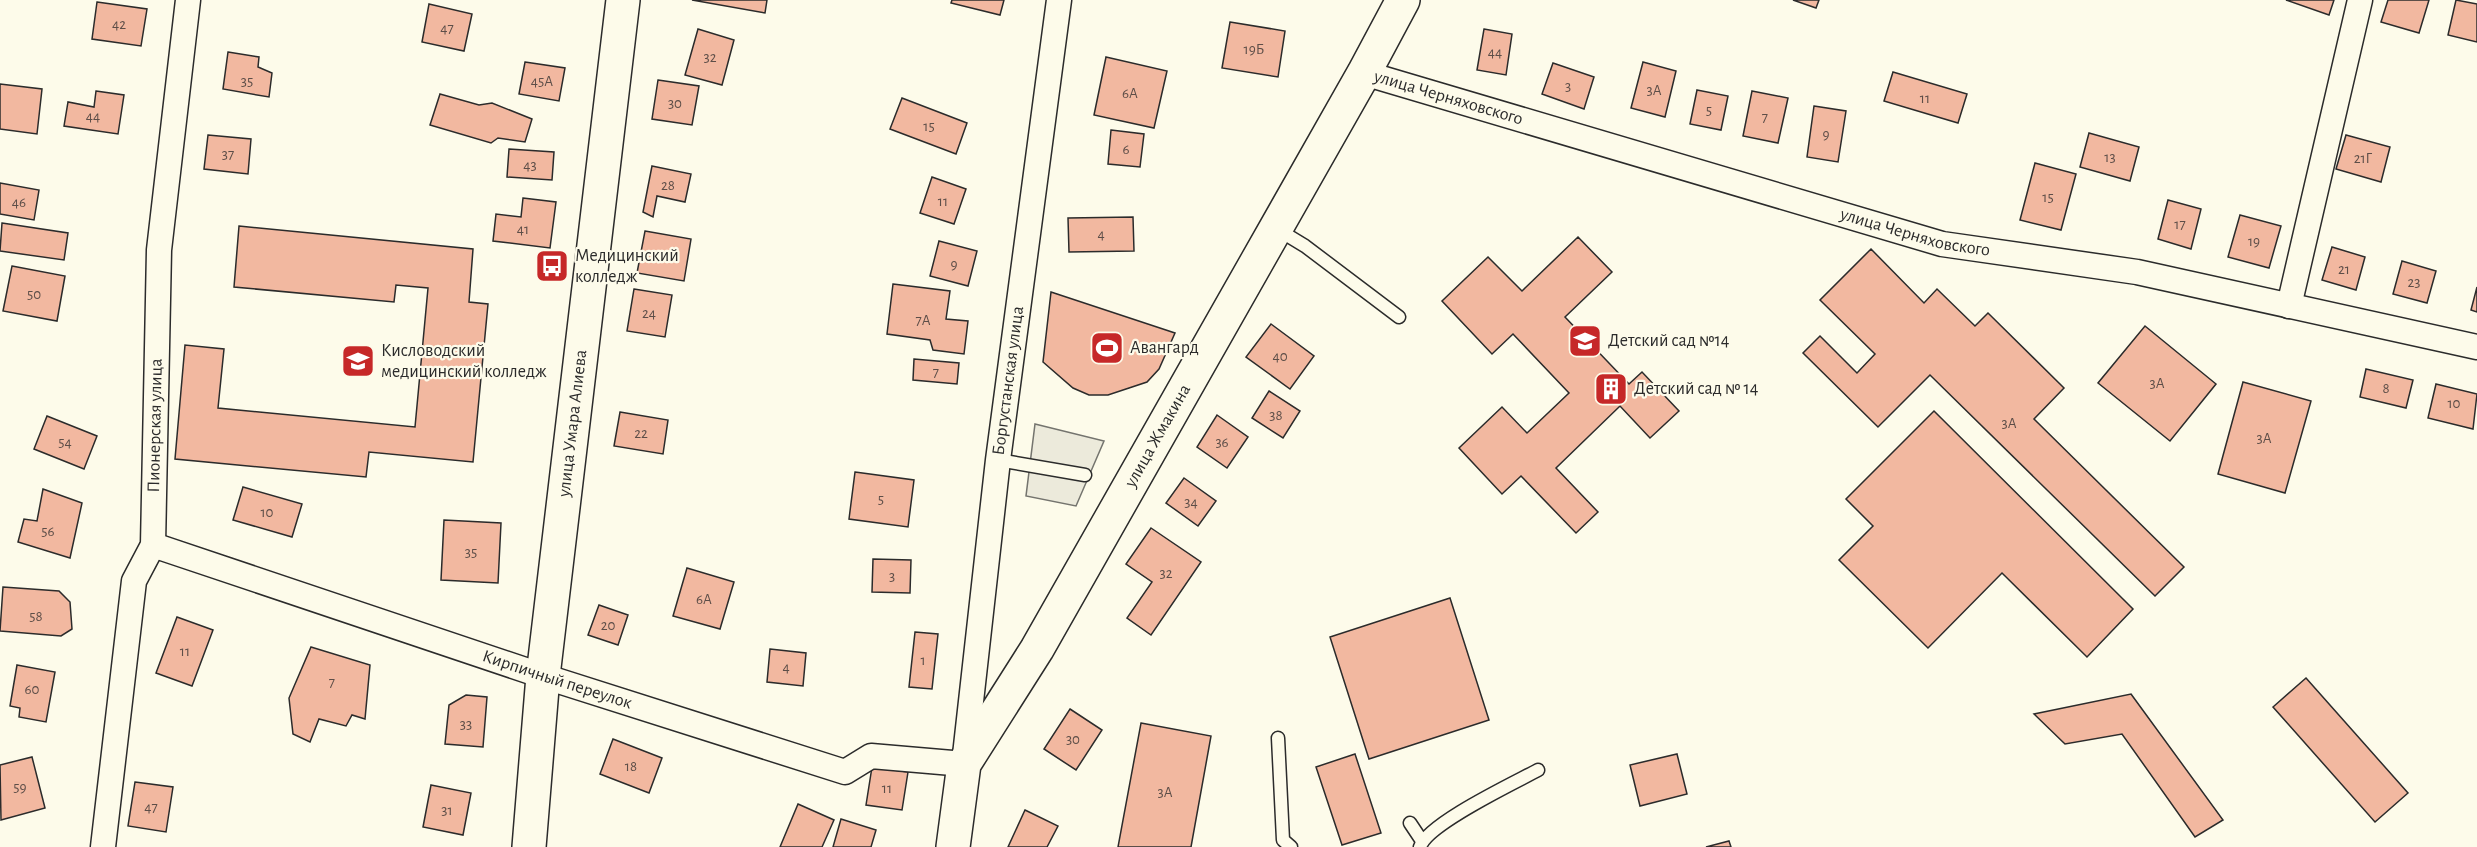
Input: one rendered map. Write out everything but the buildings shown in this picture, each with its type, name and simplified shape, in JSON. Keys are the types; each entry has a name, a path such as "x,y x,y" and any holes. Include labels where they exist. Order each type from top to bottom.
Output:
{"street":[{"name":"Пионерская улица","path":"103,847 134,581 153,545 159,250 188,0"},
{"name":"улица Умара Алиева","path":"529,847 543,676 623,0"},
{"name":"Боргустанская улица","path":"964,764 998,460 1059,0"},
{"name":"улица Жмакина","path":"953,847 964,764 1037,649 1364,73 1403,0"},
{"path":"2289,306 2360,0"},
{"name":"улица Черняховского","path":"1364,73 1942,244 2137,272 2477,347"},
{"name":"Кирпичный переулок","path":"153,545 543,676 845,772 871,756 964,764"},
{"path":"89,847 107,802"}],"lane":[{"path":"1276,228 1305,246 1399,317"},
{"path":"998,460 1085,475"},
{"path":"1278,738 1283,840 1291,847"},
{"path":"1410,823 1421,844 1447,820 1539,770"}],"shaded area":[{"path":"1035,424 1104,441 1076,506 1026,496"}],"place":[{"name":"Медицинский колледж","path":"552,266"},
{"name":"Детский сад №14","path":"1585,341"},
{"name":"Авангард","path":"1107,348"},
{"name":"Кисловодский медицинский колледж","path":"358,361"},
{"name":"Детский сад № 14","path":"1611,389"}]}
